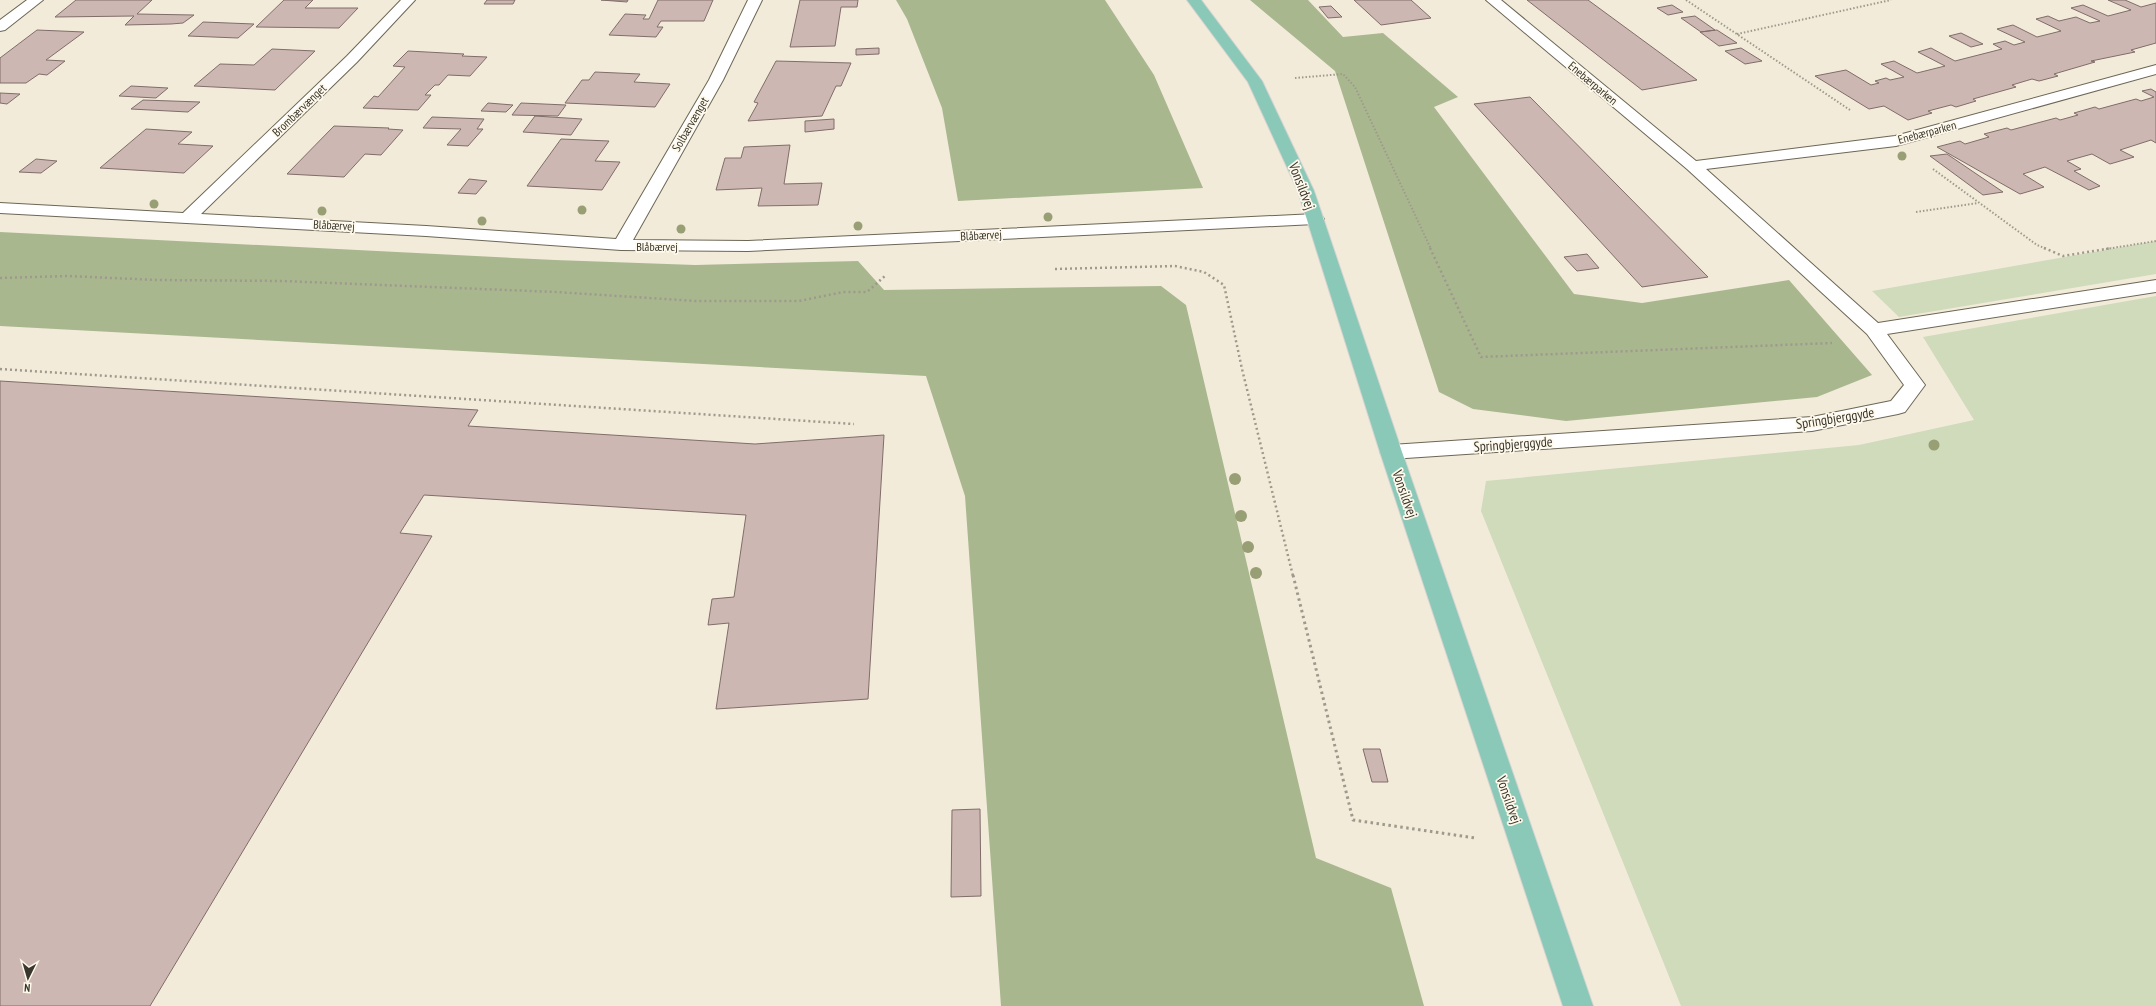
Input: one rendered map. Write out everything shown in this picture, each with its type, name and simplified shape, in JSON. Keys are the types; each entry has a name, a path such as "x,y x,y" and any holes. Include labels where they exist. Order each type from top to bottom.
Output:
{"main road":[{"name":"Vonsildvej","path":"1194,0 1255,81 1306,191 1391,452 1578,1006"}],"street":[{"path":"0,27 36,0"},
{"name":"Brombærvænget","path":"188,217 352,59 408,0"},
{"name":"Solbærvænget","path":"621,245 716,80 755,0"},
{"name":"Enebærparken","path":"1493,0 1693,166 1879,336"},
{"name":"Enebærparken","path":"1693,166 1896,141 2156,69"},
{"name":"Blåbærvej","path":"0,208 426,231 621,245 748,246 1315,219"},
{"path":"1879,336 2156,286"},
{"name":"Springbjerggyde","path":"1391,452 1812,424 1898,407 1915,384 1879,336"}],"path":[{"path":"1736,34 1891,0"},
{"path":"1255,81 1343,74 1356,87 1481,357 1879,336"},
{"path":"1916,212 1979,202"},
{"path":"0,278 68,276 157,280 283,281 556,292 696,301 799,301 843,292 866,292 893,269 877,240"},
{"path":"1052,269 1175,266 1204,272 1224,285 1244,377 1353,820 1524,845"},
{"path":"0,369 854,424"}],"green space":[{"path":"896,0 1105,0 1154,75 1203,188 958,201 942,108 907,19"},
{"path":"1250,0 1308,0 1343,37 1383,33 1458,97 1434,107 1574,294 1642,303 1789,280 1872,375 1817,397 1566,421 1473,409 1439,392 1335,71"},
{"path":"0,232 555,260 695,265 858,261 884,290 1161,286 1186,305 1316,858 1391,888 1424,1006 1001,1006 965,496 926,376 0,326"},
{"path":"2156,241 2156,274 1899,317 1872,291"},
{"path":"2156,296 2156,1006 1681,1006 1481,511 1486,481 1859,445 1974,420 1923,337"}],"building":[{"path":"76,0 152,0 137,14 194,15 183,23 125,25 134,16 55,17"},
{"path":"284,0 313,0 305,8 358,8 339,28 256,27"},
{"path":"487,0 515,0 513,4 484,4"},
{"path":"601,0 628,0 627,2"},
{"path":"658,0 713,0 704,21 661,21 657,27 663,27 656,37 609,35 625,14 646,15 643,19 649,19"},
{"path":"800,0 858,0 857,7 841,7 835,46 790,47"},
{"path":"1354,0 1411,0 1431,18 1381,25"},
{"path":"1527,0 1588,0 1697,80 1642,90"},
{"path":"2108,0 2125,0 2141,7 2156,3 2156,43 2131,50 2135,52 2091,61 2095,62 2054,74 2058,76 2039,81 2032,79 2012,85 2016,87 1973,99 1976,101 1956,107 1951,105 1928,111 1932,113 1908,120 1884,106 1869,109 1815,76 1846,70 1871,85 1879,83 1875,81 1886,78 1890,80 1904,77 1881,64 1894,61 1917,73 1945,66 1918,52 1931,48 1955,61 2002,49 1993,44 2005,41 2014,45 2025,42 1997,29 2013,25 2037,37 2061,31 2036,19 2048,16 2059,21 2076,17 2090,23 2100,21 2071,8 2083,5 2108,16 2131,10"},
{"path":"1672,5 1683,12 1668,15 1657,8"},
{"path":"1331,6 1342,17 1328,18 1319,7"},
{"path":"1695,16 1715,30 1701,32 1681,18"},
{"path":"203,22 254,24 238,38 188,36"},
{"path":"37,30 84,32 46,60 65,61 47,75 39,74 26,83 0,83 0,58"},
{"path":"1717,30 1737,43 1719,46 1700,32"},
{"path":"1961,33 1983,44 1971,47 1949,36"},
{"path":"879,48 879,54 856,55 856,49"},
{"path":"1741,48 1762,61 1745,64 1725,51"},
{"path":"272,49 315,51 275,90 194,86 220,64 254,65"},
{"path":"408,51 464,54 462,56 487,57 470,76 448,75 439,85 435,85 425,95 431,95 418,110 363,108 374,96 378,97 405,67 393,66"},
{"path":"776,61 851,63 841,86 836,86 822,116 748,121 758,103 754,102"},
{"path":"595,72 640,74 634,82 670,84 655,107 565,103 582,80 589,80"},
{"path":"131,86 168,88 156,98 119,96"},
{"path":"2151,89 2156,92 2156,143 2151,140 2120,150 2134,157 2110,164 2092,154 2067,161 2081,169 2074,171 2100,186 2089,190 2045,167 2023,174 2044,187 2020,194 1937,147 1960,141 1965,144 1989,137 1984,134 2007,128 2011,130 2056,118 2060,120 2078,115 2074,113 2095,107 2099,109 2136,99 2141,101 2154,97 2142,91"},
{"path":"0,93 20,94 7,104 0,103"},
{"path":"1530,97 1708,277 1642,287 1474,104"},
{"path":"143,100 200,102 188,112 131,109"},
{"path":"488,103 513,105 506,112 481,111"},
{"path":"521,103 566,105 558,116 512,115"},
{"path":"535,116 582,119 571,135 523,132"},
{"path":"432,117 484,119 477,129 483,129 468,146 447,145 461,129 423,128"},
{"path":"834,119 834,129 805,132 805,121"},
{"path":"334,126 403,130 381,155 365,154 344,177 287,174"},
{"path":"146,129 192,132 178,144 213,146 184,173 100,168"},
{"path":"561,139 609,141 595,161 620,162 602,190 527,186"},
{"path":"790,145 784,184 822,183 818,205 758,206 762,188 716,190 725,158 741,158 744,147"},
{"path":"1947,154 2003,192 1983,195 1930,156"},
{"path":"36,159 57,161 41,173 19,172"},
{"path":"469,179 487,181 476,194 458,193"},
{"path":"1587,254 1599,268 1577,271 1564,257"},
{"path":"0,381 478,410 468,426 755,444 884,435 868,699 716,709 729,623 708,625 712,599 734,597 746,515 424,495 400,533 432,536 150,1006 0,1006"},
{"path":"1363,749 1380,749 1388,782 1372,782"},
{"path":"980,809 981,896 951,897 952,810"}]}
